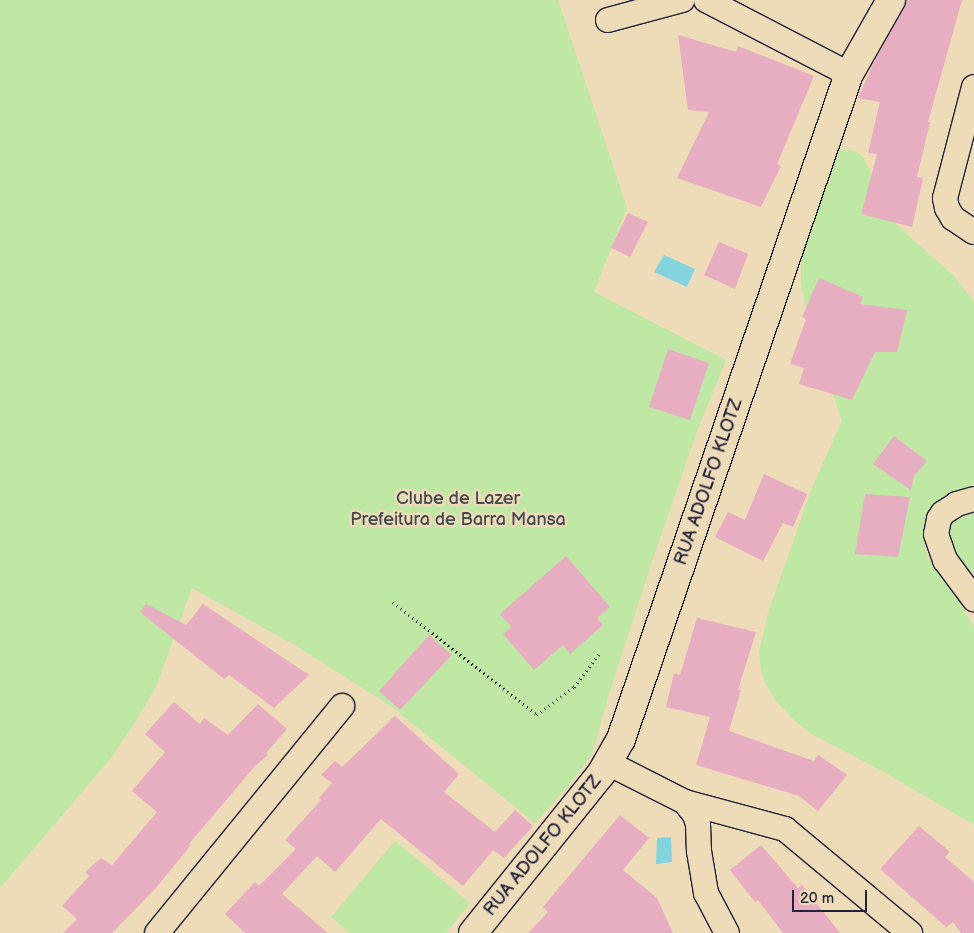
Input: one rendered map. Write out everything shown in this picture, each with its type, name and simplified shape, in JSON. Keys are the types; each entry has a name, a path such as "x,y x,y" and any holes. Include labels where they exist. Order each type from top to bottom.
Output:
{"street":[{"path":"608,20 682,0"},
{"path":"706,0 849,74"},
{"name":"RUA ADOLFO KLOTZ","path":"473,933 608,763 621,739 849,74 891,0"},
{"path":"974,87 945,198 954,218 974,232"},
{"path":"974,499 957,504 943,513 939,519 936,534 937,542 945,560 974,599"},
{"path":"157,933 342,706"},
{"path":"608,763 685,802 785,829 910,933"},
{"path":"685,802 697,820 699,851 706,893 727,933"},
{"path":"699,851 702,835 714,822 725,817 740,816"}],"path":[{"path":"394,602 537,715 574,686 599,654"}],"green space":[{"name":"Clube de Lazer Prefeitura de Barra Mansa","path":"0,0 558,0 627,208 594,292 726,360 696,434 653,559 609,694 593,752 572,782 535,823 392,707 298,647 192,588 156,687 132,727 111,758 0,888"},
{"path":"839,150 855,151 864,158 892,218 901,229 953,275 974,301 974,483 955,494 925,531 924,542 928,558 954,593 974,627 974,825 882,771 810,733 795,721 775,700 764,681 761,670 759,652 768,613 813,485 842,421 809,324 801,282 801,250 831,154"},
{"path":"974,509 974,567 971,580 941,533 948,520"},
{"path":"395,841 470,903 446,933 350,933 331,917"}],"water":[{"path":"664,255 695,269 687,287 654,272"},
{"path":"671,837 672,862 656,864 657,838"}],"building":[{"path":"908,0 962,0 928,122 930,122 917,177 923,178 912,227 861,214 877,154 868,153 880,102 858,98 873,64"},
{"path":"678,35 736,52 738,46 814,76 777,164 781,166 761,207 677,178 709,112 688,110"},
{"path":"628,213 648,222 630,257 611,248"},
{"path":"719,242 748,254 735,289 704,275"},
{"path":"819,278 863,297 860,304 907,310 897,352 875,352 852,400 799,384 804,368 790,364 806,319 802,317"},
{"path":"668,349 709,363 690,420 649,407"},
{"path":"894,436 927,461 914,476 911,490 873,464"},
{"path":"764,474 807,494 793,527 783,523 763,561 715,537 728,512 745,520"},
{"path":"865,494 910,497 898,557 855,554"},
{"path":"566,556 610,607 597,618 603,625 570,654 563,645 534,670 503,634 511,627 500,614"},
{"path":"146,604 186,625 203,604 309,675 274,708 229,675 224,679 140,612"},
{"path":"697,618 756,632 738,690 741,690 729,731 814,761 818,755 847,775 818,811 799,796 696,765 710,717 666,707 674,673 680,675"},
{"path":"429,635 452,655 400,710 379,691"},
{"path":"174,702 200,724 204,718 228,735 258,704 287,729 266,753 268,755 255,766 189,844 191,845 155,889 112,933 63,933 77,919 62,906 89,876 85,872 101,858 112,865 157,812 132,791 165,752 145,734"},
{"path":"395,716 459,774 444,792 495,832 515,810 533,826 504,858 493,850 463,886 381,819 335,872 317,856 282,894 328,933 245,933 225,914 255,882 259,886 296,849 285,840 321,800 319,798 332,783 321,775 335,761 342,767"},
{"path":"620,815 649,838 623,870 657,898 673,933 528,933 548,912 543,907"},
{"path":"919,826 950,852 945,857 974,882 974,933 961,933 953,922 946,927 880,869"},
{"path":"761,845 798,888 802,885 840,933 783,933 758,900 755,902 730,870"}]}
